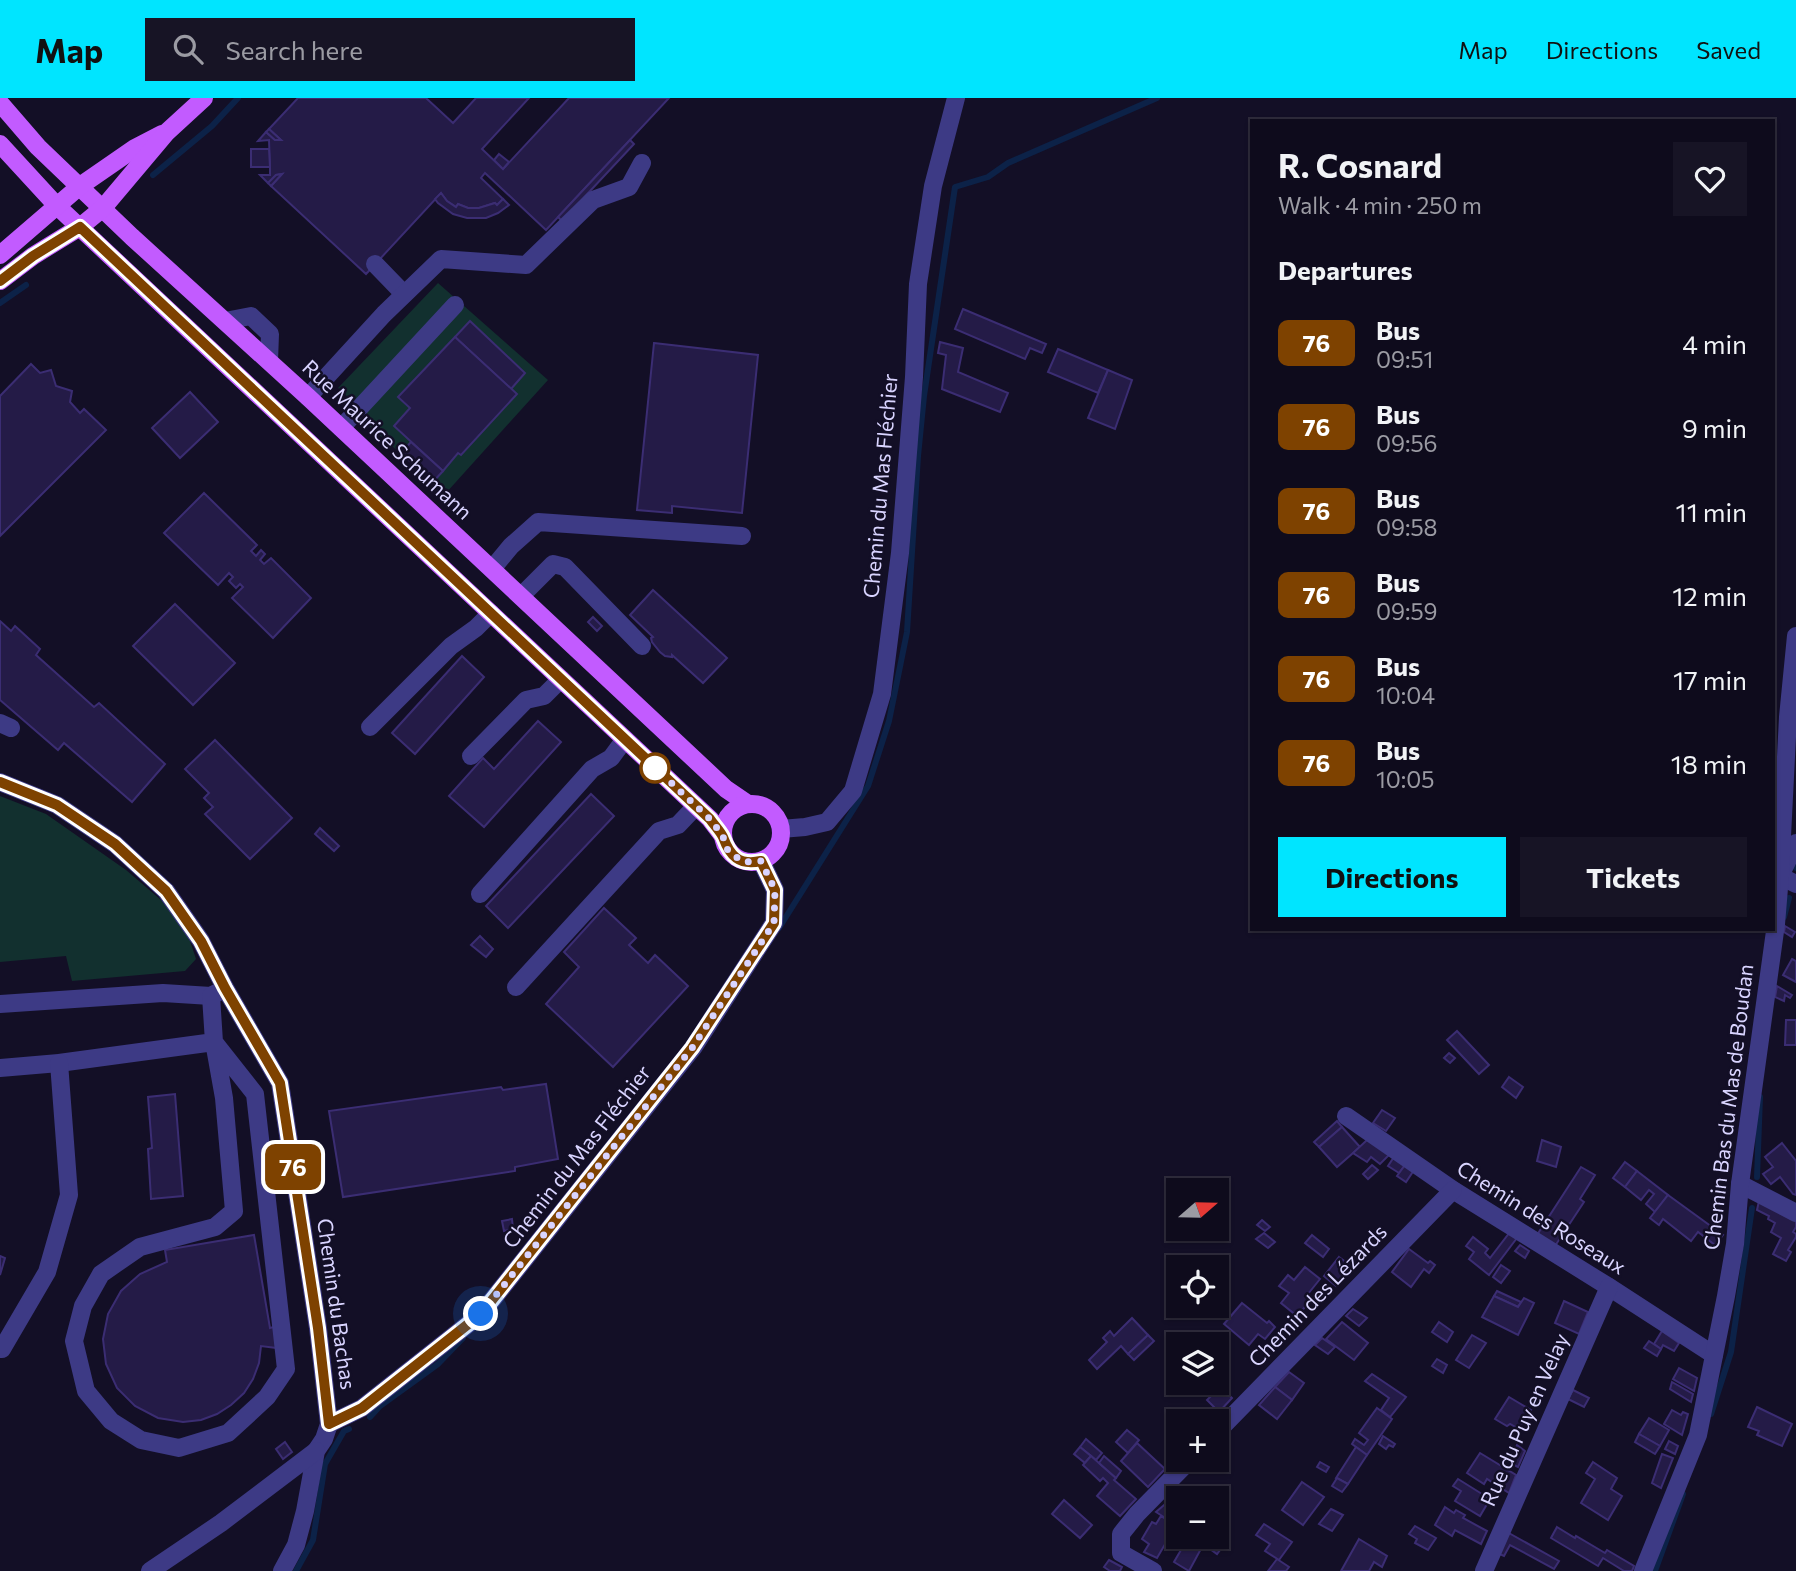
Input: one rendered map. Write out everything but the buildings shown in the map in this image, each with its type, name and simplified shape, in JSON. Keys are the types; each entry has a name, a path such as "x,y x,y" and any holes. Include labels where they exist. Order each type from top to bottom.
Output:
{"main road":[{"path":"0,281 33,256 80,227 103,208 167,132 204,98"},
{"name":"Rue Maurice Schumann","path":"0,103 38,147 132,237 308,397 726,789 748,804"},
{"path":"0,255 80,186 135,148 167,132"},
{"path":"0,144 57,206 710,819 723,836"},
{"path":"748,804 770,810 777,817 781,829 777,848 761,861 744,862 725,846 723,836 727,817 733,810 748,804"}],"street":[{"name":"Chemin du Mas Fléchier","path":"781,829 827,822 853,790 882,694 900,553 915,377 918,285 933,186 956,98"},
{"path":"308,397 404,294 441,259 526,265 593,200 629,187 642,163"},
{"path":"375,264 404,294"},
{"path":"341,428 455,305"},
{"path":"492,569 538,522 742,536"},
{"path":"521,596 553,564 565,567 642,646"},
{"path":"370,727 451,646 491,614"},
{"name":"Chemin Bas du Mas de Boudan","path":"1643,1571 1698,1435 1735,1244 1740,1184 1776,924 1788,880 1796,636"},
{"path":"471,756 526,700 544,696 561,679"},
{"path":"480,894 593,769 611,758 625,739"},
{"name":"Chemin du Bachas","path":"0,782 57,805 115,844 166,891 201,941 218,992 280,1083 318,1328 329,1424"},
{"path":"516,988 659,831 678,825 696,806"},
{"path":"1788,880 1796,843"},
{"name":"Chemin du Mas Fléchier","path":"329,1424 362,1408 481,1314 692,1048 774,923 775,890 761,861"},
{"path":"0,1004 218,992 214,1042 224,1098 234,1210 215,1227 140,1247 101,1274 83,1306 74,1341 86,1391 111,1421 141,1440 179,1448 228,1433 267,1396 286,1369 255,1094 214,1042"},
{"path":"0,1068 59,1063 214,1042"},
{"path":"0,1349 47,1272 69,1195 59,1063"},
{"name":"Chemin des Roseaux","path":"1346,1116 1453,1190 1714,1355"},
{"path":"1740,1184 1796,1213"},
{"name":"Chemin des Lézards","path":"1229,1420 1453,1190"},
{"name":"Rue du Puy en Velay","path":"1483,1571 1609,1287"},
{"path":"150,1571 221,1523 316,1451 324,1440 329,1424"},
{"path":"282,1571 296,1545 316,1451"},
{"path":"1153,1571 1121,1553 1121,1534 1178,1472"}],"green space":[{"path":"438,283 548,380 446,493 361,419 364,412 338,388"},
{"path":"0,796 46,814 126,870 161,900 188,935 196,959 185,971 72,981 66,956 0,962"}],"waterway":[{"path":"153,175 212,126 238,98"},
{"path":"779,928 868,786 889,721 907,632 924,396 955,187 988,177 1008,163 1157,98"},
{"path":"0,303 26,285"},
{"path":"1784,917 1789,898"},
{"path":"1757,1177 1760,1097"},
{"path":"1711,1414 1731,1352 1752,1208"},
{"path":"370,1417 380,1406 438,1364 463,1338"},
{"path":"296,1571 313,1540 325,1464 344,1431 349,1429"},
{"path":"1655,1571 1683,1494"}],"bus line":[{"name":"76","path":"0,281 33,256 80,227 710,819 723,836 730,853 744,862 761,861 775,890 774,923 692,1048 481,1314 362,1408 329,1424 318,1328 280,1083 201,941 166,891 115,844 57,805 0,782"}],"route":[{"path":"481,1314 692,1048 774,923 775,890 761,861 744,862 730,853 723,836 710,819 650,763 655,768"}]}
